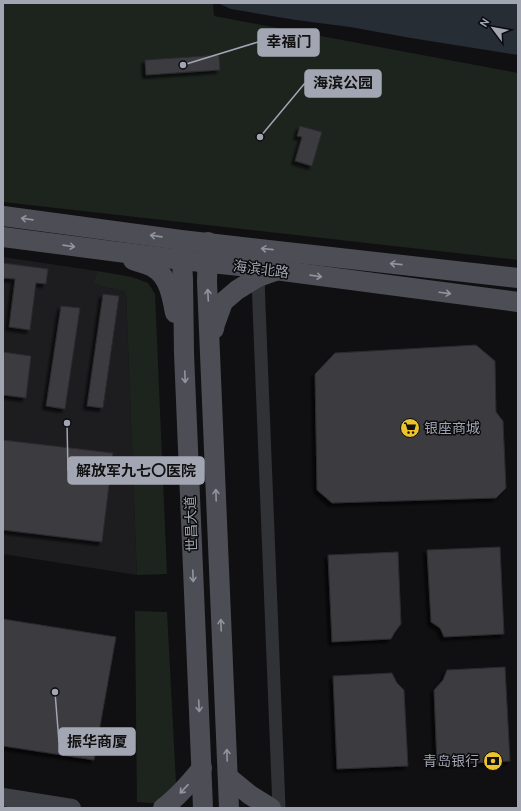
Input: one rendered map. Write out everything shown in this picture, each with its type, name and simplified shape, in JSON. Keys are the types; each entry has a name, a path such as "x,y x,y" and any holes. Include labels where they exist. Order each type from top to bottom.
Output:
{"main road":[{"name":"海滨北路","path":"3,216 181,240 518,278"},
{"name":"海滨北路","path":"3,237 208,262 265,272 518,302"},
{"name":"世昌大道","path":"181,240 184,353 203,808"},
{"name":"世昌大道","path":"208,242 207,282 229,808"},
{"path":"103,250 154,267 164,277 171,292 184,353"},
{"path":"211,359 215,324 223,302 237,290 265,272"},
{"path":"163,808 181,793 202,768"},
{"path":"228,777 250,795 271,808"},
{"path":"3,797 72,808"}],"street":[{"path":"265,272 279,808"}],"shaded area":[{"path":"3,3 213,3 214,16 518,73 518,260 3,202"},
{"path":"219,3 518,3 518,55 231,9"},
{"path":"3,257 97,271 95,284 126,292 137,575 3,554"},
{"path":"97,271 132,277 148,283 155,294 167,574 137,575 126,292 94,284"},
{"path":"135,611 167,612 176,783 165,804 137,802"}],"building":[{"path":"219,55 220,70 146,75 145,60"},
{"path":"300,126 322,132 312,166 295,161 302,137 297,136"},
{"path":"3,263 48,269 46,284 36,283 30,330 9,327 15,279 3,278"},
{"path":"103,294 119,296 103,408 87,406"},
{"path":"61,306 80,308 65,409 46,406"},
{"name":"银座商城","path":"476,345 495,361 496,412 503,421 506,488 496,498 332,503 317,490 315,374 335,353"},
{"path":"3,352 31,356 26,398 3,395"},
{"path":"3,440 113,453 102,542 3,530"},
{"path":"500,547 504,634 444,637 440,628 431,622 427,550"},
{"path":"398,552 401,624 391,639 332,642 328,555"},
{"path":"3,619 116,637 94,760 3,746"},
{"path":"505,667 510,761 437,765 434,690 443,680 447,670"},
{"path":"392,673 397,683 404,690 408,766 337,769 333,676"}],"place":[{"name":"幸福门","path":"183,65"},
{"name":"海滨公园","path":"260,137"},
{"name":"解放军九七〇医院","path":"67,423"},
{"name":"银座商城","path":"410,428"},
{"name":"振华商厦","path":"55,692"},
{"name":"青岛银行","path":"493,761"}]}
